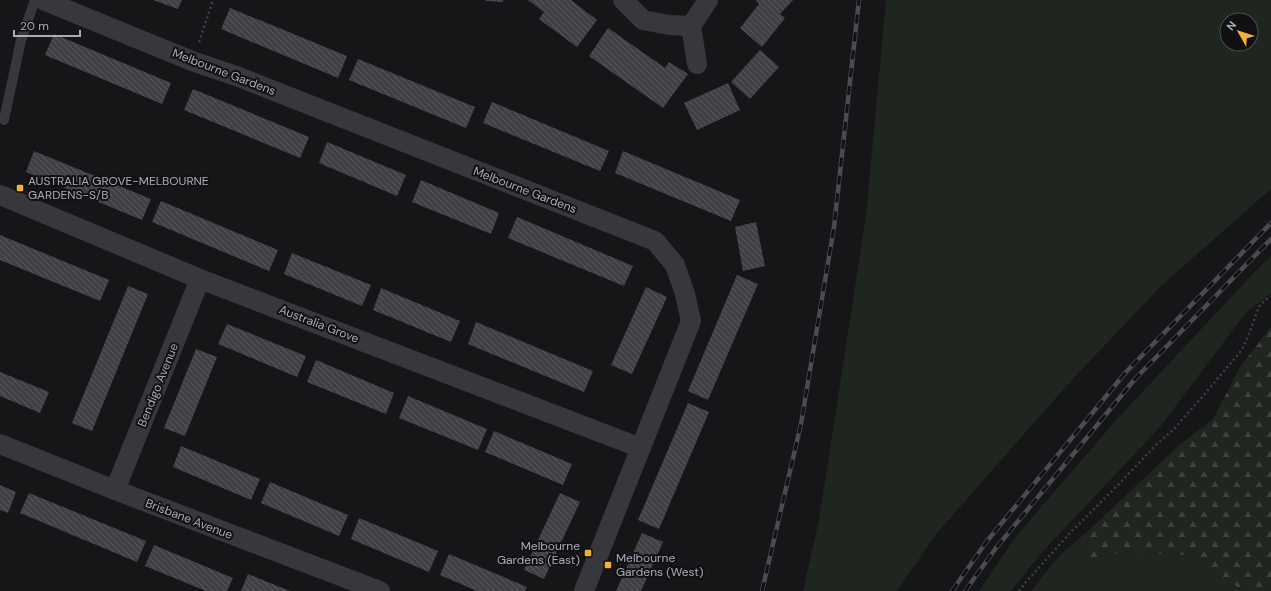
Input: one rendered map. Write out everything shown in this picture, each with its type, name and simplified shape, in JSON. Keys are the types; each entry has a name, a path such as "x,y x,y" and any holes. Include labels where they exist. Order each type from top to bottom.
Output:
{"street":[{"name":"Melbourne Gardens","path":"43,0 192,61 239,77 655,241 675,265 691,322 584,591"},
{"path":"623,0 643,20 669,25 691,26"},
{"path":"697,64 691,26 708,0"},
{"name":"Australia Grove","path":"0,195 200,278 641,448"},
{"name":"Bendigo Avenue","path":"115,490 200,278"},
{"name":"Brisbane Avenue","path":"0,444 115,490 380,591"}],"lane":[{"path":"4,120 21,40 35,0"}],"path":[{"path":"192,61 214,0"},
{"path":"1019,591 1071,532 1156,445 1174,429 1203,396 1240,351 1247,339 1259,307 1265,300 1271,297"}],"green space":[{"path":"886,0 1271,0 1271,189 1161,286 1070,382 937,533 897,591 803,591 819,520 866,216"},
{"path":"1271,256 1271,294 1247,311 1160,427 1045,549 1011,591 979,591 1017,535 1118,418"},
{"path":"1271,327 1271,591 1248,591 1223,581 1186,555 1123,552 1087,560 1088,531 1177,447 1213,419 1240,367"},
{"path":"1088,531 1087,560 1123,552 1186,555 1223,581 1248,591 1031,591 1059,556"}],"building":[{"path":"153,0 182,0 178,9"},
{"path":"503,0 503,2 486,1"},
{"path":"528,0 571,0 597,20 577,47 539,19 544,12"},
{"path":"756,0 793,0 780,14 785,18 762,47 740,28 759,4"},
{"path":"230,8 347,56 338,78 221,29"},
{"path":"608,28 665,68 669,62 688,74 663,108 589,56"},
{"path":"54,34 171,83 162,104 45,55"},
{"path":"760,50 779,67 750,99 731,82"},
{"path":"358,59 475,107 466,128 349,80"},
{"path":"728,83 740,110 697,130 684,103"},
{"path":"193,89 309,137 300,158 184,110"},
{"path":"492,102 609,151 600,171 483,123"},
{"path":"327,142 406,175 397,196 319,163"},
{"path":"34,151 151,199 142,220 26,172"},
{"path":"623,151 740,200 731,221 615,173"},
{"path":"421,180 499,213 491,234 412,202"},
{"path":"161,201 278,250 269,271 152,222"},
{"path":"517,217 633,266 624,286 508,238"},
{"path":"756,222 765,266 743,271 735,227"},
{"path":"0,235 109,280 100,301 0,260"},
{"path":"292,253 371,285 362,306 284,274"},
{"path":"737,275 758,284 708,400 688,391"},
{"path":"128,286 148,294 92,431 72,423"},
{"path":"646,287 667,297 632,374 611,365"},
{"path":"381,288 460,321 451,342 373,310"},
{"path":"476,322 593,371 584,392 468,344"},
{"path":"227,324 306,356 297,377 218,344"},
{"path":"196,349 217,357 185,436 164,428"},
{"path":"316,360 394,393 386,414 307,382"},
{"path":"0,372 49,392 40,413 0,396"},
{"path":"408,396 487,429 478,450 399,418"},
{"path":"688,403 709,412 659,529 638,520"},
{"path":"494,431 572,464 563,485 485,452"},
{"path":"181,446 260,479 251,500 173,467"},
{"path":"270,482 348,515 339,536 261,503"},
{"path":"0,485 16,492 8,513 0,510"},
{"path":"29,493 146,541 137,562 20,513"},
{"path":"560,493 580,502 544,579 524,570"},
{"path":"359,518 438,551 429,572 351,539"},
{"path":"642,533 663,542 641,591 616,591"},
{"path":"154,545 233,578 227,591 206,591 145,566"},
{"path":"449,554 527,587 525,591 477,591 440,575"},
{"path":"248,574 290,591 241,591"}],"railway":[{"path":"762,591 801,424 834,227 859,0"},
{"path":"952,591 987,541 1126,372 1271,223"},
{"path":"965,591 996,548 1135,379 1271,239"}],"place":[{"name":"AUSTRALIA GROVE-MELBOURNE GARDENS-S/B","path":"20,188"},
{"name":"Melbourne Gardens (East)","path":"588,553"},
{"name":"Melbourne Gardens (West)","path":"608,565"}]}
